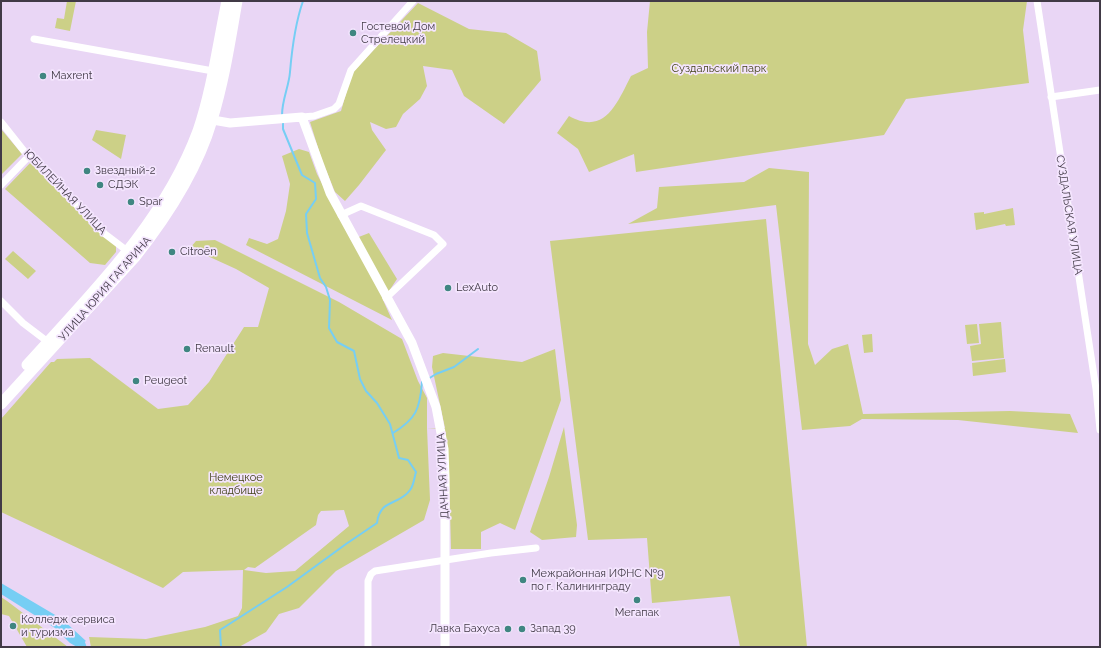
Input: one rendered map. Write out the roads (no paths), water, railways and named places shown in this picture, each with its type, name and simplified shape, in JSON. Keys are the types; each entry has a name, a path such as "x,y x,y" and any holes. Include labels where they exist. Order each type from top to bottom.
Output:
{"main road":[{"name":"УЛИЦА ЮРИЯ ГАГАРИНА","path":"207,119 213,71 227,1"},
{"name":"УЛИЦА ЮРИЯ ГАГАРИНА","path":"1,404 132,254 142,233 176,180 207,119 223,79 237,1"},
{"name":"УЛИЦА ЮРИЯ ГАГАРИНА","path":"1,394 48,342 132,254"}],"street":[{"path":"207,119 230,123 314,116 334,109 339,104 350,70 413,1"},
{"name":"СУЗДАЛЬСКАЯ УЛИЦА","path":"1037,1 1096,390 1100,430"},
{"path":"34,40 213,71"},
{"path":"1051,97 1100,90"},
{"name":"ДАЧНАЯ УЛИЦА","path":"302,117 322,173 341,215 412,344 429,385 439,419 444,449 446,509 445,647"},
{"name":"ЮБИЛЕЙНАЯ УЛИЦА","path":"1,122 29,156 105,234 132,254"},
{"path":"1,185 29,156"},
{"path":"341,215 352,208 361,206 434,235 443,244 386,298"},
{"path":"1,301 23,323 48,342"},
{"path":"368,647 368,581 371,574 375,571 518,549 536,548"}],"water":[{"path":"1,583 62,619 86,641 77,647 70,643 55,628 1,594"}],"waterway":[{"path":"282,115 289,77 294,36 303,1"},
{"path":"221,647 220,630 287,587 377,523 382,510 390,503 406,495 410,490 416,472 408,460 399,458 390,424 377,403 366,391 360,379 354,351 337,342 329,328 330,300 326,287 320,278 307,233 306,214 316,199 315,183 302,175 283,129 283,121"},
{"path":"428,379 454,367 478,349"},
{"path":"393,433 412,418 418,406 422,382 424,381"}],"place":[{"name":"Гостевой Дом Стрелецкий","path":"353,33"},
{"name":"Maxrent","path":"43,76"},
{"name":"Звездный-2","path":"87,171"},
{"name":"СДЭК","path":"100,185"},
{"name":"Spar","path":"131,202"},
{"name":"Citroën","path":"172,252"},
{"name":"LexAuto","path":"448,288"},
{"name":"Renault","path":"187,349"},
{"name":"Peugeot","path":"136,381"},
{"name":"Межрайонная ИФНС №9 по г. Калининграду","path":"523,580"},
{"name":"Мегапак","path":"637,600"},
{"name":"Колледж сервиса и туризма","path":"13,626"},
{"name":"Лавка Бахуса","path":"508,629"},
{"name":"Запад 39","path":"522,629"}],"park label":[{"name":"Суздальский парк","path":"719,69"},
{"name":"Немецкое кладбище","path":"236,484"}]}
